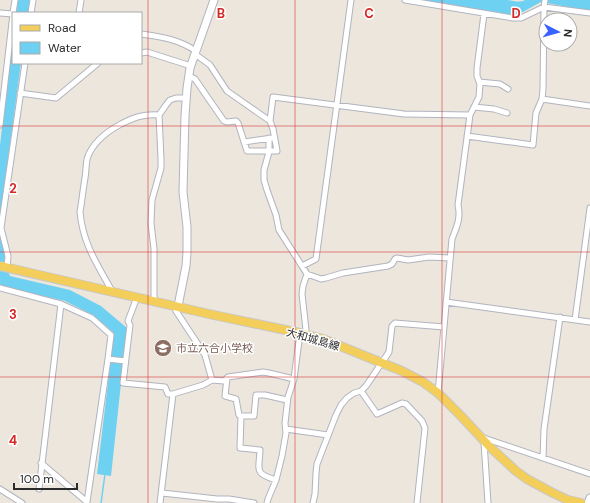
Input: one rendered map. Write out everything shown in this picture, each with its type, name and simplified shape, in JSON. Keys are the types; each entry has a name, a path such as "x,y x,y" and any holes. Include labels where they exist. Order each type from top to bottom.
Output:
{"main road":[{"name":"大和城島線","path":"3,267 303,334 323,340 382,363 414,377 438,393 504,461 527,479 568,500 581,503"}],"street":[{"path":"13,12 15,0"},
{"path":"32,12 33,0"},
{"path":"79,12 81,0"},
{"path":"212,380 205,355 176,311 186,266 187,252 187,227 183,192 186,98 191,66 214,0"},
{"path":"302,266 316,259 351,0"},
{"path":"405,0 513,18 521,18 544,6 590,13"},
{"path":"467,136 533,145 536,112 542,99 543,89 545,0"},
{"path":"0,13 12,14"},
{"path":"438,393 452,239 459,221 458,205 470,115 479,97 480,84 476,68 484,14"},
{"path":"0,125 12,23"},
{"path":"142,34 167,38 187,44 210,65 227,91 270,121"},
{"path":"142,53 147,52 191,66"},
{"path":"3,267 8,256 1,228 24,64"},
{"path":"20,93 56,98 97,64"},
{"path":"189,76 195,79 224,121 236,121 238,123 246,151 277,151 272,138"},
{"path":"479,82 500,84 508,89"},
{"path":"450,258 429,257 408,260 398,258 388,266 343,273 322,279 307,274 279,230 276,215 264,180 264,170 273,129 270,121 273,96 404,114 470,115"},
{"path":"154,301 154,249 151,223 152,200 162,160 159,115 170,100 176,98 186,98"},
{"path":"542,99 590,106"},
{"path":"474,107 494,109 506,113"},
{"path":"112,291 88,246 81,218 80,212 88,159 92,149 107,132 142,115 159,115"},
{"path":"244,142 272,138"},
{"path":"575,320 590,208"},
{"path":"267,503 276,480 282,456 286,433 285,423 287,400 294,380 303,334 306,330 302,294 307,274"},
{"path":"0,288 61,304 92,318 111,335 110,359 87,502 42,463"},
{"path":"136,297 128,321 130,325 123,383 165,387 168,394 172,394 203,385 212,380 224,381 228,377 263,372 294,380"},
{"path":"446,302 590,322"},
{"path":"39,490 61,304"},
{"path":"544,458 544,429 560,317"},
{"path":"313,503 317,464 341,405 354,393 366,386 382,363 389,352 392,326 395,323 444,327"},
{"path":"110,359 126,361"},
{"path":"227,378 225,396 236,399 238,415 241,416 240,448 260,450 259,470 266,477 276,480"},
{"path":"361,390 377,414 402,403 406,404 422,421 425,428 417,503"},
{"path":"160,503 172,394"},
{"path":"241,416 254,416 256,395 266,395 287,400"},
{"path":"286,428 328,436"},
{"path":"488,503 483,439 590,474"},
{"path":"0,489 22,503"},
{"path":"162,493 229,499 254,503"},
{"path":"588,503 590,498"}],"water":[{"path":"17,0 30,0 28,12 15,12"},
{"path":"419,0 508,0 519,2 525,0 590,0 590,11 541,2 521,13 510,15"},
{"path":"12,42 12,64 21,64 0,218 0,145"},
{"path":"0,235 5,257 4,262 10,276 70,290 101,306 127,328 111,476 97,474 114,333 93,315 65,301 0,286"}],"waterway":[{"path":"101,503 105,474"}],"place":[{"name":"市立六合小学校","path":"163,348"}]}
